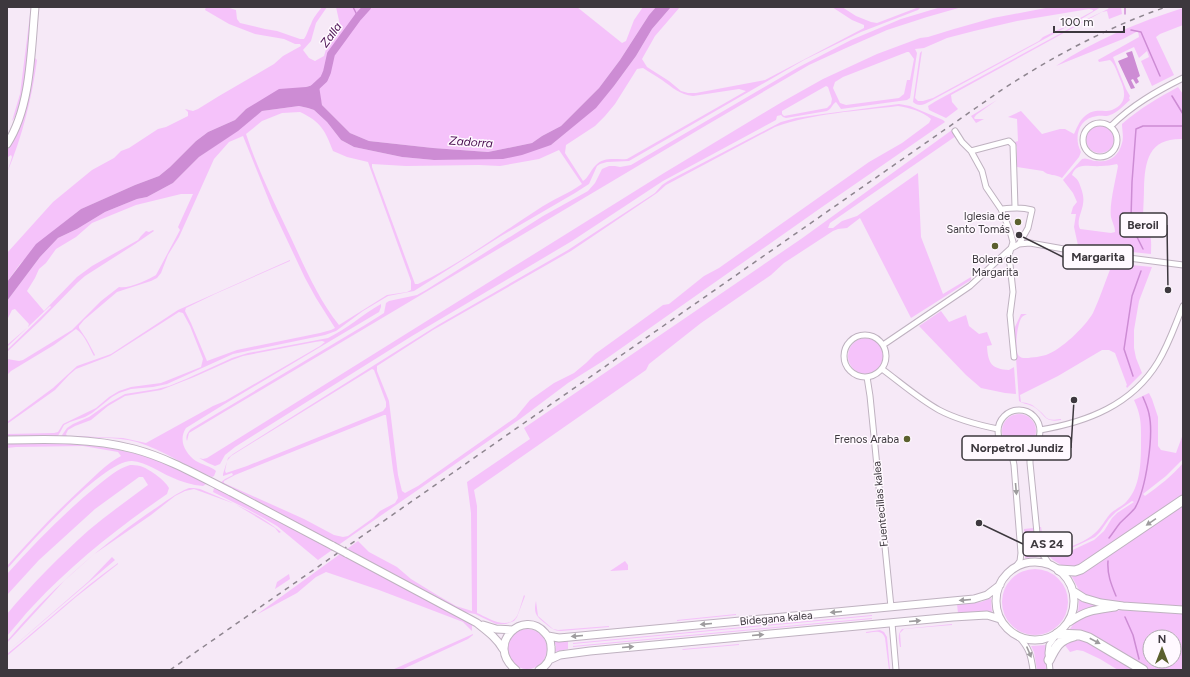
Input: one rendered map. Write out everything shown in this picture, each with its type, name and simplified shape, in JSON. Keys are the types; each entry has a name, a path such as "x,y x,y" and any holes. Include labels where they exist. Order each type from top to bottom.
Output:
{"highway":[{"path":"1059,570 1075,571 1081,569 1183,500"},
{"path":"1057,634 1080,635 1089,638 1142,670"},
{"path":"1049,660 1057,645 1067,638 1080,635"}],"street":[{"path":"7,144 17,123 24,101 28,80 35,7"},
{"path":"1111,126 1122,115 1152,94 1183,78"},
{"path":"1098,122 1111,126 1115,130 1117,143 1111,154 1098,157 1087,152 1082,140 1087,128 1098,122"},
{"path":"955,131 962,142 971,151 982,171 986,187 1001,209 1013,242 1009,255 1013,292 1010,315 1014,357"},
{"path":"971,151 1009,141 1013,145 1014,208"},
{"path":"1001,209 1025,208 1032,210 1028,228 1019,244"},
{"path":"1010,231 1019,244"},
{"path":"883,345 970,286 1010,249 1019,244 1030,243 1075,251"},
{"path":"1129,258 1183,265"},
{"path":"1040,430 1078,422 1113,406 1134,390 1158,363 1170,339 1183,306"},
{"path":"867,335 879,340 886,350 885,363 882,369 878,373 867,377 855,375 850,371 844,359 846,347 855,338 861,336 867,335"},
{"path":"882,369 919,398 940,411 967,422 998,429"},
{"name":"Fuentecillas kalea","path":"867,377 891,607"},
{"path":"1013,410 1019,410 1026,411 1036,418 1040,430 1038,440 1030,448 1021,452 1006,448 1000,439 998,429 999,423 1007,413 1013,410"},
{"path":"7,440 61,440 93,442 149,454 189,470 477,623 496,630 513,630"},
{"path":"1030,448 1030,463 1038,543 1041,552 1050,565"},
{"path":"1011,450 1014,464 1021,554 1020,560 1015,568"},
{"path":"1033,670 1030,653 1027,647 1019,637 1008,629 1000,619 997,611 997,593 1004,578 1015,568 1023,564 1041,563 1050,565 1059,570 1068,580 1073,591 1073,611 1068,624"},
{"name":"Bidegana kalea","path":"548,636 559,638 979,598 1000,585"},
{"path":"1073,591 1090,601 1124,606 1183,610"},
{"path":"1050,670 1049,645 1057,634 1068,624 1083,613 1124,606"},
{"name":"Bidegana kalea","path":"549,660 560,655 590,651 892,623 982,615 1000,619"},
{"path":"477,623 500,643 509,665 516,670"},
{"path":"892,623 896,670"},
{"path":"503,649 504,642 513,630 522,626 533,625 539,628 548,636 552,652 549,660 541,669"},
{"path":"1019,637 1038,640 1057,634"}],"shaded area":[{"path":"31,7 33,7 29,49 23,86 20,102 12,121 20,94"},
{"path":"206,7 226,7 236,10 237,19 240,23 277,31 304,39 316,15 322,7 327,7 316,23 311,41 303,50 309,58 315,61 324,56 327,46 340,25 336,7 577,7 622,43 626,41 634,20 643,7 656,7 599,88 561,126 532,143 488,152 369,141 350,133 322,105 319,92 313,85 246,109 235,120 208,132 196,141 159,176 81,209 52,232 20,264 7,282 7,253 53,202 92,170 114,158 121,151 129,148 158,129 166,127 188,116 188,112 185,109 193,111 198,109 274,64 283,56 301,46 300,44 295,44 284,39 255,34 229,24 205,10"},
{"path":"656,7 671,7 652,29 636,56 596,108 551,145 522,155 503,159 434,160 402,157 354,147 341,140 327,122 314,110 308,108 299,106 262,111 238,131 199,157 173,183 147,197 137,199 105,212 77,229 58,238 40,257 7,301 7,282 36,244 81,209 159,176 196,141 208,132 235,120 246,109 279,89 313,85 319,86 322,105 350,133 369,141 488,152 532,143 561,126 599,88"},
{"path":"671,7 680,7 655,36 642,59 647,67 669,81 681,91 696,93 765,80 864,28 864,25 852,20 832,7 842,7 856,16 877,23 921,7 918,10 861,32 804,60 629,161 607,162 600,164 597,166 589,184 575,193 501,236 414,291 388,296 363,311 336,331 325,335 233,354 167,384 131,389 119,393 92,413 64,425 58,436 7,437 7,434 58,432 63,424 96,408 119,391 131,387 161,383 201,367 203,359 190,326 183,313 179,312 110,356 76,369 55,390 7,424 7,422 53,388 77,366 111,354 178,310 290,260 186,308 185,311 207,361 237,350 320,333 335,328 305,278 272,208 243,136 229,142 214,159 179,237 157,278 117,292 79,326 95,355 94,356 82,334 76,329 7,375 7,359 19,361 23,360 72,330 101,301 119,287 143,282 156,275 180,230 178,227 193,194 181,194 136,205 92,223 76,237 56,249 46,263 39,269 27,291 44,311 77,277 92,266 138,240 146,231 154,231 85,276 7,352 7,350 51,307 50,306 28,327 29,324 15,309 12,310 7,320 7,301 40,257 58,238 77,229 105,212 137,199 147,197 173,183 199,157 262,111 299,106 314,110 327,122 341,140 354,147 402,157 434,160 467,159 551,145 595,108 614,86 636,56 652,29","holes":["643,68 676,90 688,95 693,96 739,89 746,91 627,159 610,159 598,163 583,181 565,153 566,145 595,126 615,104 637,69","300,112 313,119 325,132 333,151 347,157 368,162 411,281 411,290 387,295 339,325 319,295 308,273 262,175 246,134 262,121 282,113","559,150 582,184 542,206 449,268 418,284 415,284 372,164 406,166 500,166 539,159"]},
{"path":"941,7 962,7 887,30 809,65 189,433 187,441 186,439 188,433 191,429 384,313 386,303 389,301 417,295 543,216 588,191 595,183 602,169 609,166 620,167 631,165 797,68 851,40 901,19"},
{"path":"1051,7 1101,7 925,104 918,105 913,102 920,53 922,51 915,98 918,101 933,98 1093,10 1089,9 1017,21 947,38 924,48 915,49 917,53 910,98 907,100 841,109 836,102 827,111 786,118 781,115 777,116 776,120 663,181 572,241 412,336 235,447 225,455 220,464 215,466 199,458 207,458 664,173 823,79 877,54 920,38 993,18","holes":["909,52 914,59 910,80 907,80 904,94 899,98 846,105 840,103 833,88 835,82 843,77","826,86 828,87 832,99 831,104 827,108 784,116 782,114 782,111"]},
{"path":"1109,7 1121,7 1122,14 1109,19 1107,11 1102,12 951,95 952,102 958,109 946,118 929,110 928,106 936,101 1087,19 1108,9"},
{"path":"1183,8 1183,25 1156,37 1174,75 1152,86 1141,61 1149,57 1147,51 1139,58 1134,47 1113,57 1130,96 1130,100 1113,114 1091,118 1082,124 1078,135 1081,152 1079,157 1062,178 1047,174 1043,171 1017,167 1017,147 1015,142 1018,141 1017,119 1008,117 1021,111 1042,134 1065,129 1074,134 1081,120 1089,113 1096,111 1108,111 1117,107 1123,101 1124,93 1116,68 1110,60 1099,62 1098,60 1139,37 1138,31 1123,39 1056,66 1117,32"},
{"path":"1132,51 1140,76 1137,78 1139,82 1136,84 1133,79 1131,80 1135,88 1131,89 1118,61 1128,57 1126,53"},
{"path":"33,58 37,60 29,103 22,131 7,173 12,157 11,155 7,160 7,150 14,138"},
{"path":"1178,87 1183,94 1183,139 1163,142 1156,147 1151,153 1146,168 1143,220 1144,227 1150,236 1151,254 1122,251 1122,255 1118,255 1079,250 1074,227 1076,214 1071,214 1073,207 1077,202 1073,193 1063,180 1082,159 1086,158 1095,161 1106,161 1113,158 1121,148 1123,136 1122,124 1142,109","holes":["1117,164 1118,166 1111,212 1115,232 1111,233 1080,229 1079,220 1083,198 1079,182 1072,175 1074,171 1077,168 1084,166"]},
{"path":"997,100 976,115 974,118 975,119 984,119 976,123 971,116"},
{"path":"899,104 910,106 945,122 603,361 568,383 520,419 337,546 220,483 233,475 232,473 223,476 227,462 226,473 247,466 383,411 386,407 386,402 374,370 372,369 231,456 227,461 228,458 233,454 438,325 568,250 655,193 668,181 781,122 823,114","holes":["898,106 916,110 931,119 929,123 902,143 869,162 719,268 704,276 669,304 663,305 595,354 574,373 554,383 530,400 516,417 418,486 405,493 402,491 398,475 389,401 377,371 377,366 433,330 571,251 657,193 666,185 775,127 790,122 821,116","386,415 398,498 395,503 380,511 373,518 348,536 343,537 334,535 304,519 224,483 224,481 235,475"]},
{"path":"1100,125 1110,129 1114,139 1110,149 1100,153 1090,149 1086,139 1090,129"},
{"path":"952,130 956,136 830,223 828,228 833,228 842,221 857,216 918,173 921,237 943,294 971,277 971,280 911,318 860,218 847,228 833,231 784,263 771,275 701,323 649,364 646,370 474,490 477,506 477,613 498,622 508,623 517,616 524,595 525,596 517,617 514,621 506,624 496,624 475,614 464,612 452,606 457,614 472,625 472,631 463,622 379,590 326,572 316,577 297,593 256,615 358,541 369,552 397,567 411,579 437,595 456,606 472,611 471,513 467,482 530,439 524,428 801,239"},
{"path":"1078,254 1119,259 1121,260 1121,264 1152,267 1139,301 1134,330 1134,348 1142,373 1127,388 1115,353 1109,350 1102,350 1058,376 1020,395 1021,402 1033,406 1046,418 1034,407 1022,403 1019,401 1014,329 1021,314 1027,314 1020,320 1016,343 1017,353 1023,358 1044,356 1059,348 1084,325 1093,313 1111,267 1098,262 1078,258"},
{"path":"381,304 379,312 186,428 183,442 186,450 196,461 216,471 212,477 156,449 137,442 109,438 63,437 62,435 67,428 73,424 89,417 125,394 169,386 232,358 248,353 328,338","holes":["315,342 325,342 225,401 213,406 146,443 123,438 67,436 66,434 68,430 91,420 108,406 125,396 161,390 243,356"]},
{"path":"941,311 949,322 966,315 969,326 979,334 987,332 992,345 987,346 988,357 995,367 1009,370 1014,367 1016,394 981,388 966,375 919,326"},
{"path":"28,327 7,347 7,345"},
{"path":"866,338 876,341 881,346 884,356 881,366 876,371 866,374 856,371 851,366 848,356 851,346 856,341"},
{"path":"1149,393 1158,417 1158,446 1161,450 1176,453 1183,434 1183,459 1166,476 1143,494 1145,496 1170,477 1183,463 1183,496 1077,567 1066,568 1048,555 1043,547 1040,527 1045,547 1048,552 1055,556 1062,555 1094,540 1104,531 1117,513 1134,502 1132,501 1116,512 1095,537 1061,553 1059,552 1095,533 1110,514 1125,503 1135,489 1140,467 1141,433 1138,412 1134,400"},
{"path":"1016,414 1022,414 1026,415 1033,421 1036,431 1035,438 1029,445 1022,448 1016,448 1012,447 1005,441 1002,434 1002,428 1003,424 1009,417"},
{"path":"57,443 105,447 152,458 206,481 206,484 203,486 183,482 147,465 137,462 132,461 119,464 103,474 66,506 7,569 7,566 62,507 100,471 121,456 118,452 83,446 7,448 7,445 10,444"},
{"path":"130,465 138,465 143,467 164,481 169,488 167,494 131,519 80,560 48,590 7,636 7,614 46,570 67,550 89,530 148,485 143,477 139,477 95,509 39,560 7,595 7,574 50,528 85,496 112,474"},
{"path":"189,488 200,489 233,503 194,489 185,491 175,496 151,515 94,554 147,514 183,490"},
{"path":"214,488 332,550 318,560 277,526 213,492"},
{"path":"1183,503 1183,606 1103,600 1083,594 1079,590 1071,575"},
{"path":"237,505 272,525 281,532 279,533 275,528"},
{"path":"1033,528 1035,547 1038,556 1025,558 1024,529"},
{"path":"112,557 115,560 7,652 89,581"},
{"path":"625,561 628,565 628,570 610,571"},
{"path":"118,563 7,656 7,654 75,596"},
{"path":"1035,569 1048,571 1063,584 1066,589 1068,602 1066,615 1053,630 1048,633 1035,635 1022,633 1007,620 1004,615 1002,602 1004,589 1017,574 1022,571"},
{"path":"289,574 290,579 275,589 277,582"},
{"path":"61,584 7,643 7,641"},
{"path":"991,598 992,612 984,611 958,613 957,604 981,602"},
{"path":"1079,599 1102,605 1078,613"},
{"path":"536,601 538,616 553,629 609,627 561,631 554,630 536,615"},
{"path":"1122,610 1183,614 1183,670 1146,669 1182,669 1182,629 1142,629 1142,666 1109,645 1069,630 1079,619 1097,613"},
{"path":"736,615 677,621 677,620"},
{"path":"872,616 573,644 573,643"},
{"path":"872,619 573,647 573,646"},
{"path":"952,624 904,629 900,633 900,647 899,635 900,631 902,629"},
{"path":"531,629 538,632 544,638 547,649 546,657 538,666 531,669 523,669 516,666 508,657 507,645 510,638 519,630"},
{"path":"880,630 884,632 887,637 890,670 884,635 880,632 866,633"},
{"path":"473,634 468,639 401,670 392,670"},
{"path":"568,640 568,649 555,652 556,646 554,641"},
{"path":"1079,640 1087,641 1137,670 1118,670 1083,651 1077,650 1070,652 1064,644"},
{"path":"739,645 682,650 683,649"},
{"path":"1046,645 1046,670 1037,670 1034,652 1031,646"}],"waterway":[{"path":"353,7 358,17"},
{"name":"Zalla","path":"310,92 324,79 331,54 367,7"},
{"path":"1125,7 1125,14"},
{"path":"1131,30 1141,32 1160,76"},
{"path":"1172,96 1183,114"},
{"path":"1143,249 1135,233 1131,219 1136,129 1143,126 1183,126"},
{"path":"1133,376 1124,349 1132,296 1141,271"},
{"path":"1109,538 1120,523 1135,508 1143,488 1150,448 1149,414 1143,397"},
{"path":"1108,561 1109,575 1116,596"},
{"path":"1125,617 1133,635 1139,659"}],"railway":[{"path":"170,670 1003,89 1082,43 1102,33 1166,7"}],"place":[{"name":"Iglesia de Santo Tomás","path":"1018,222"},
{"name":"Margarita","path":"1019,235"},
{"name":"Bolera de Margarita","path":"995,246"},
{"name":"Beroil","path":"1168,290"},
{"name":"Norpetrol Jundiz","path":"1074,400"},
{"name":"Frenos Araba","path":"907,439"},
{"name":"AS 24","path":"979,523"}],"water label":[{"name":"Zadorra","path":"471,142"}]}
